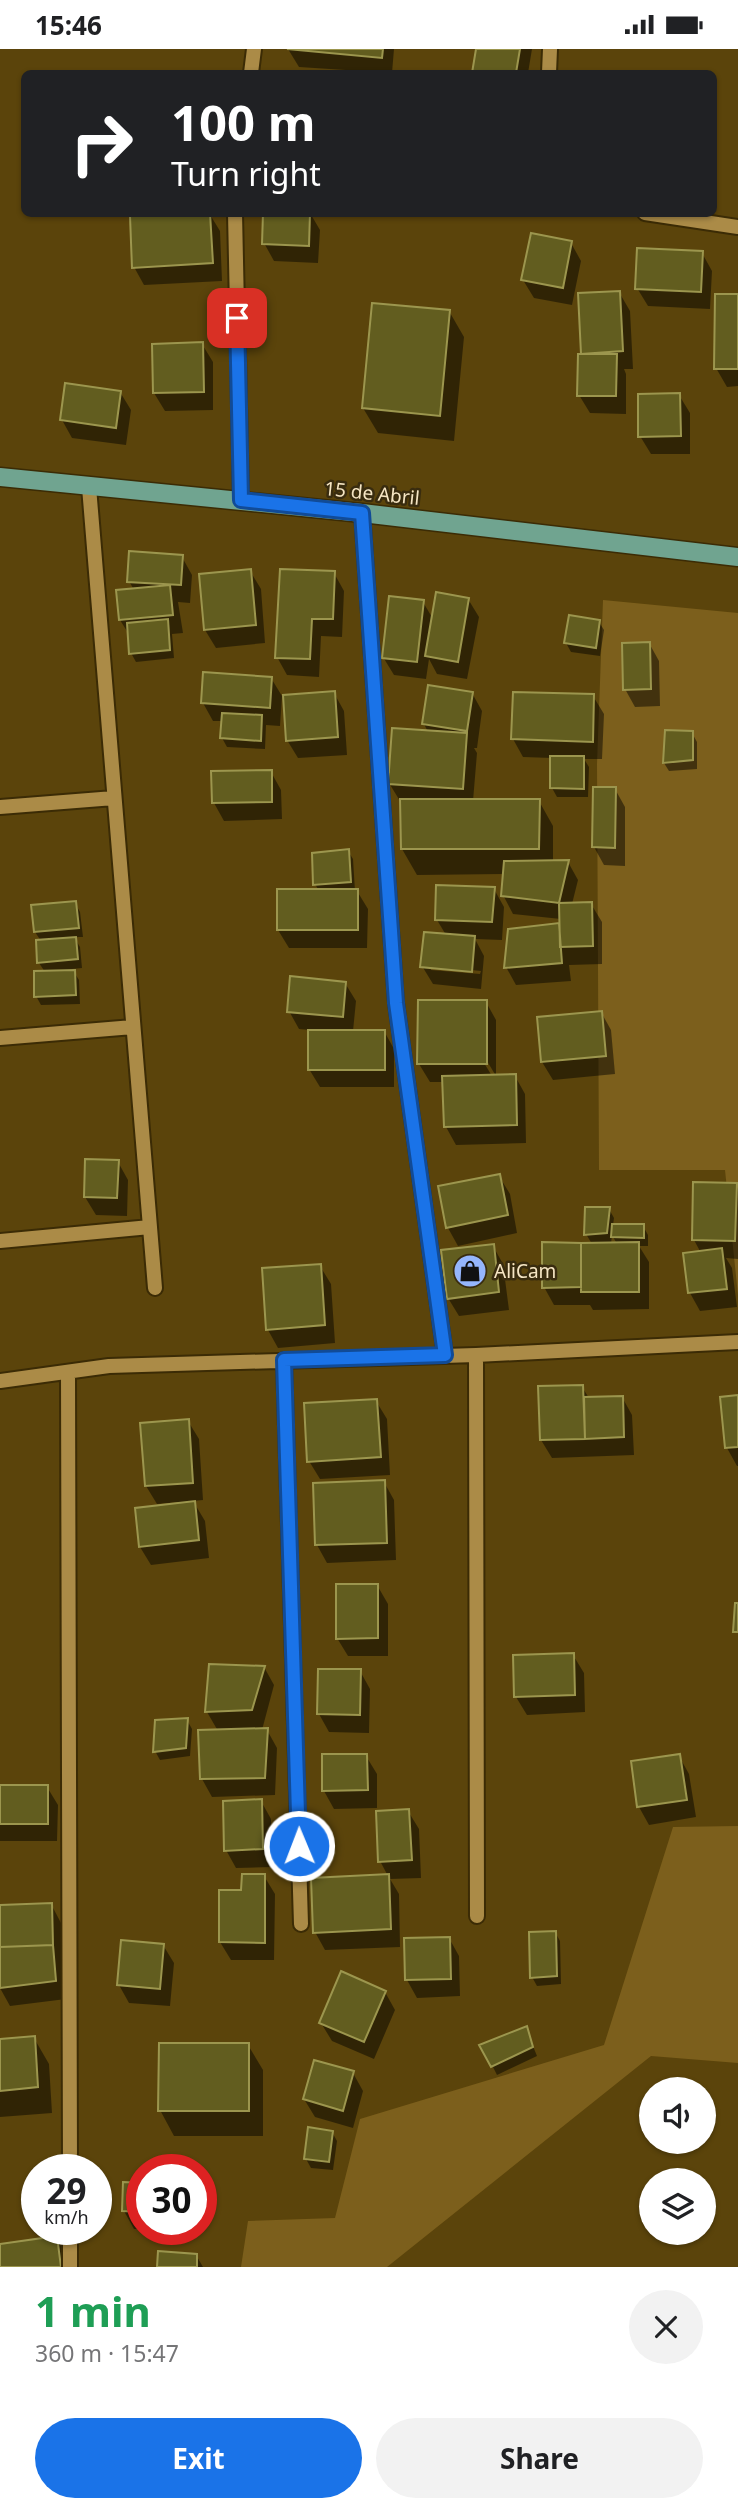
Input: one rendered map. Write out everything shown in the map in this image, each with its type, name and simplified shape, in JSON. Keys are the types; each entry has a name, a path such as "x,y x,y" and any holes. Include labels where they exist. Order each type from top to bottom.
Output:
{"main road":[{"name":"15 de Abril","path":"0,477 362,513 738,557"}],"street":[{"path":"251,70 254,49"},
{"path":"549,70 550,49"},
{"path":"235,217 241,500"},
{"path":"672,217 738,227"},
{"path":"89,487 155,1288"},
{"path":"362,513 396,1003 445,1355"},
{"path":"0,807 114,798"},
{"path":"0,1038 133,1027"},
{"path":"0,1241 150,1227"},
{"path":"0,1381 109,1366 476,1355 738,1342"},
{"path":"476,1355 477,1916"},
{"path":"284,1360 301,1924"},
{"path":"68,1372 70,2154"},
{"path":"70,2245 70,2267"}],"shaded area":[{"path":"603,600 738,613 738,1295 725,1170 599,1170 597,764"},
{"path":"738,1826 738,2063 651,2056 387,2267 241,2267 248,2221 335,2218 360,2119 604,2045 673,1827"}],"building":[{"path":"287,49 383,49 382,58"},
{"path":"476,49 520,49 516,70 472,70"},
{"path":"130,217 210,217 213,263 132,268"},
{"path":"263,217 310,217 309,246 262,244"},
{"path":"531,233 572,241 563,288 521,280"},
{"path":"637,248 703,251 701,292 635,289"},
{"path":"620,291 623,351 581,354 578,293"},
{"path":"715,294 738,294 738,369 714,369"},
{"path":"372,303 450,310 440,416 362,408"},
{"path":"203,342 204,392 153,393 152,344"},
{"path":"578,354 617,354 616,396 577,396"},
{"path":"65,383 121,391 116,428 60,420"},
{"path":"680,393 681,436 638,437 638,394"},
{"path":"129,551 183,555 181,585 127,582"},
{"path":"251,569 256,625 204,630 199,574"},
{"path":"280,569 335,571 333,619 312,619 310,659 275,658"},
{"path":"170,585 173,615 119,620 116,590"},
{"path":"436,592 469,598 458,662 425,656"},
{"path":"389,596 424,600 417,662 382,658"},
{"path":"569,615 600,620 596,648 564,643"},
{"path":"168,619 170,650 129,654 127,623"},
{"path":"650,642 651,689 623,690 622,643"},
{"path":"203,672 272,677 270,708 201,703"},
{"path":"428,685 473,692 467,731 422,724"},
{"path":"335,691 338,737 286,741 283,695"},
{"path":"513,692 594,694 593,742 511,739"},
{"path":"222,713 262,715 261,741 220,738"},
{"path":"392,728 467,733 463,789 388,784"},
{"path":"665,730 693,731 693,760 663,763"},
{"path":"550,756 584,756 584,789 550,788"},
{"path":"272,770 272,802 212,803 211,771"},
{"path":"593,787 616,787 615,848 592,847"},
{"path":"400,799 540,799 539,849 401,849"},
{"path":"349,849 351,882 313,885 312,853"},
{"path":"569,860 559,903 501,896 504,861"},
{"path":"436,885 495,887 492,922 435,920"},
{"path":"277,889 358,889 358,930 277,930"},
{"path":"76,901 79,928 34,932 31,905"},
{"path":"592,902 593,946 560,947 559,903"},
{"path":"559,923 562,963 504,968 508,929"},
{"path":"424,932 475,936 472,972 420,967"},
{"path":"76,937 78,959 37,963 36,940"},
{"path":"75,970 76,995 34,997 34,971"},
{"path":"290,976 346,982 343,1017 287,1012"},
{"path":"418,1000 487,1000 487,1064 417,1064"},
{"path":"602,1011 606,1056 541,1062 537,1017"},
{"path":"308,1030 385,1030 385,1070 308,1070"},
{"path":"516,1074 517,1125 444,1127 442,1076"},
{"path":"85,1159 119,1160 117,1198 84,1197"},
{"path":"500,1174 508,1215 446,1228 438,1186"},
{"path":"693,1182 737,1183 735,1241 692,1240"},
{"path":"585,1207 610,1207 607,1233 584,1235"},
{"path":"612,1224 644,1224 644,1238 611,1237"},
{"path":"542,1242 581,1243 581,1287 542,1288"},
{"path":"639,1242 639,1292 581,1292 581,1243"},
{"name":"AliCam","path":"494,1244 499,1292 447,1299 441,1250"},
{"path":"722,1248 727,1289 688,1293 683,1253"},
{"path":"321,1264 325,1325 266,1330 262,1268"},
{"path":"583,1385 585,1439 540,1440 538,1386"},
{"path":"738,1395 738,1447 725,1448 720,1397"},
{"path":"623,1396 624,1437 585,1439 584,1397"},
{"path":"377,1399 381,1457 307,1462 304,1403"},
{"path":"189,1419 193,1483 145,1486 140,1423"},
{"path":"385,1480 387,1543 315,1545 313,1483"},
{"path":"195,1501 199,1540 139,1547 135,1508"},
{"path":"336,1584 378,1584 378,1638 336,1639"},
{"path":"735,1603 738,1603 738,1632 733,1632"},
{"path":"574,1653 575,1695 514,1697 513,1655"},
{"path":"209,1664 265,1666 252,1710 205,1712"},
{"path":"318,1669 361,1669 360,1715 317,1714"},
{"path":"188,1718 186,1748 153,1752 155,1720"},
{"path":"268,1728 265,1778 200,1779 198,1730"},
{"path":"322,1754 367,1754 368,1790 322,1791"},
{"path":"680,1754 687,1800 637,1807 631,1761"},
{"path":"0,1785 48,1785 48,1824 0,1824"},
{"path":"262,1799 263,1849 224,1851 223,1801"},
{"path":"409,1809 412,1860 378,1862 376,1811"},
{"path":"242,1874 265,1874 265,1943 219,1942 219,1890 241,1890"},
{"path":"389,1874 391,1929 313,1933 311,1878"},
{"path":"52,1903 53,1945 0,1947 0,1905"},
{"path":"556,1931 557,1976 530,1978 529,1932"},
{"path":"450,1937 451,1979 405,1980 404,1938"},
{"path":"121,1940 164,1944 160,1989 117,1985"},
{"path":"53,1945 56,1981 0,1988 0,1947"},
{"path":"341,1971 386,1991 364,2042 319,2023"},
{"path":"527,2026 533,2047 491,2067 479,2045"},
{"path":"35,2036 38,2087 0,2091 0,2039"},
{"path":"159,2043 249,2043 249,2111 158,2111"},
{"path":"314,2060 354,2071 343,2111 303,2099"},
{"path":"308,2127 333,2131 329,2162 304,2159"},
{"path":"123,2182 126,2182 126,2211 122,2211"},
{"path":"21,2241 21,2245 58,2245 61,2267 0,2267 0,2244"},
{"path":"158,2251 197,2254 197,2267 157,2267"}],"place":[{"name":"AliCam","path":"470,1271"}],"route":[{"path":"237,318 241,500 362,513 396,1003 445,1355 284,1360 299,1846"}]}
